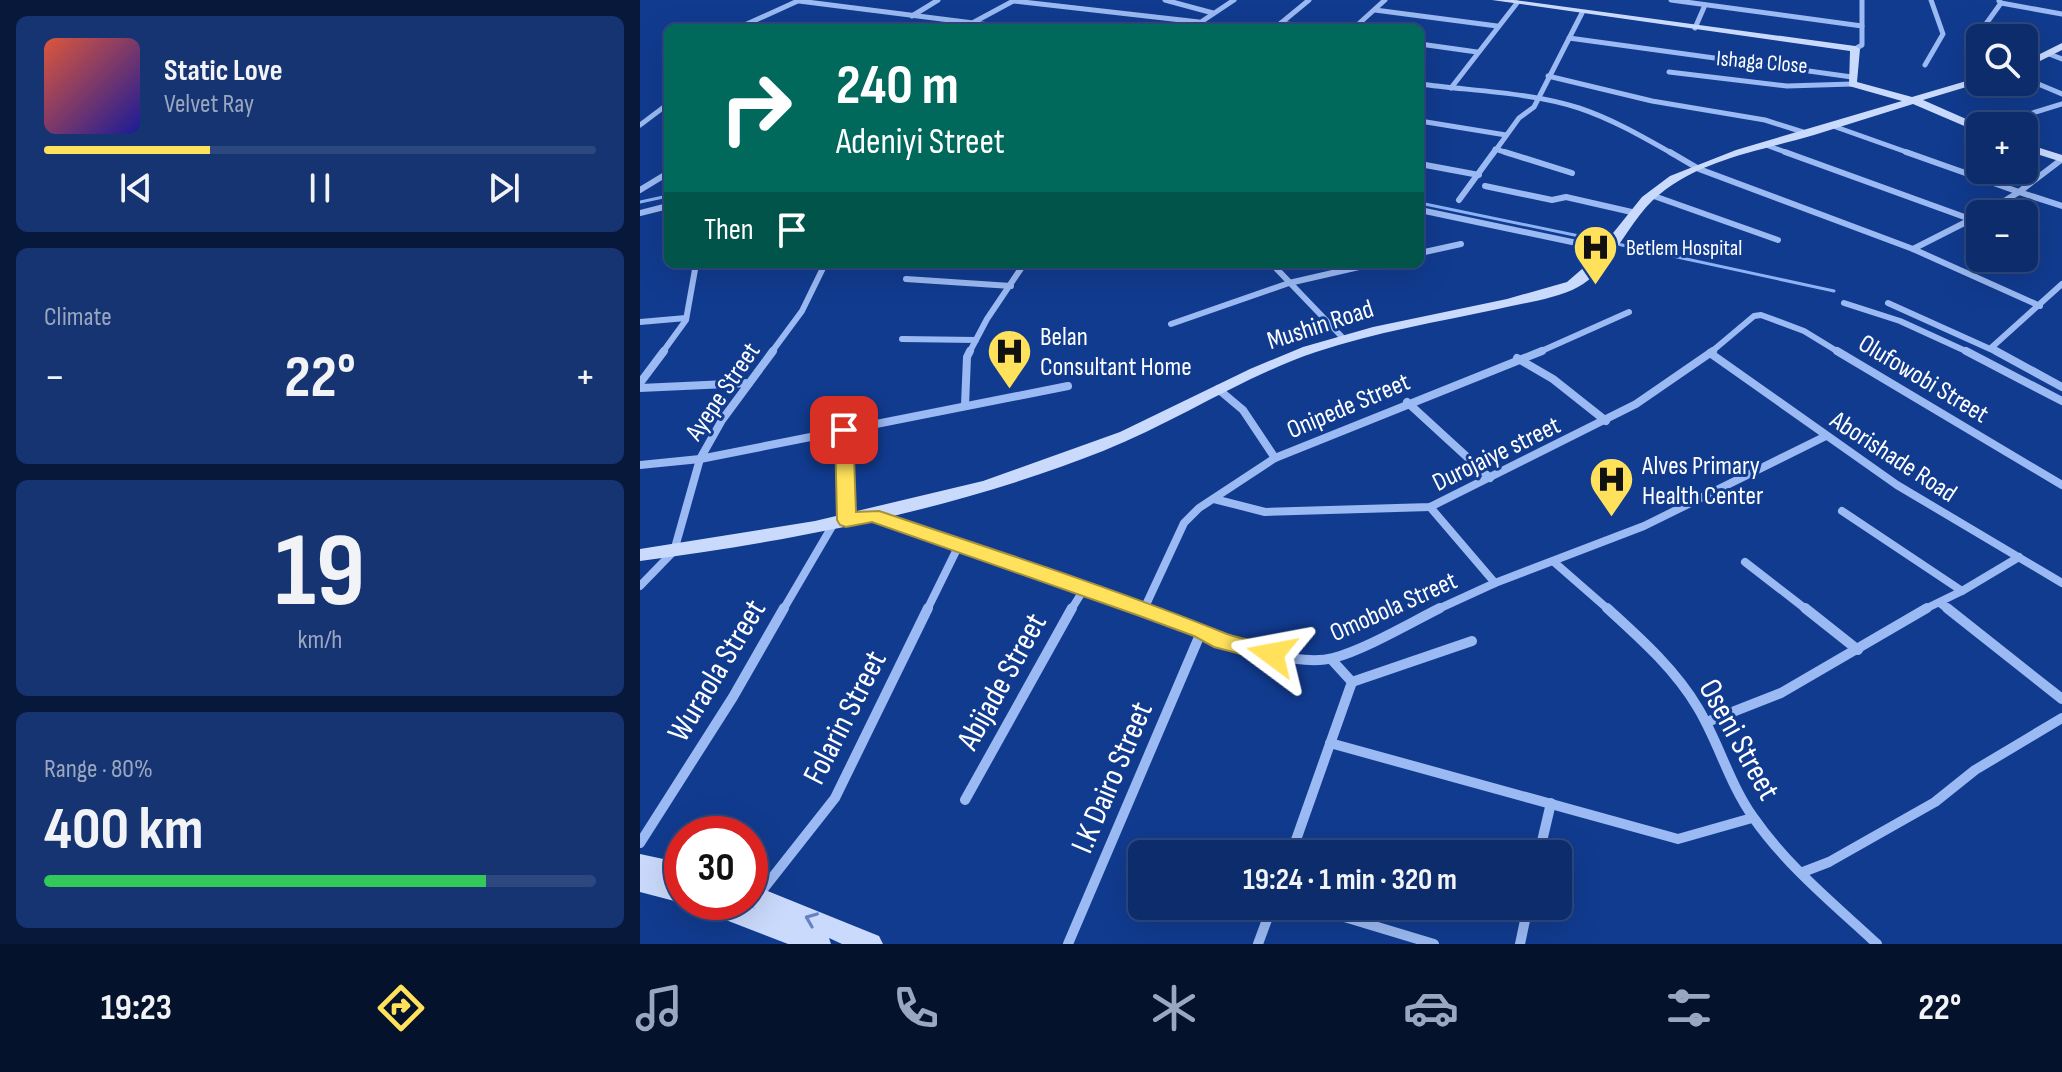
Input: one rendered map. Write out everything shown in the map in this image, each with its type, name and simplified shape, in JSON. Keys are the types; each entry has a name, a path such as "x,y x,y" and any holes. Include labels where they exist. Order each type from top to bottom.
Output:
{"main road":[{"path":"1496,0 1855,49 1852,80 1917,101 1966,124"},
{"path":"2038,59 2062,46"},
{"name":"Mushin Road","path":"640,555 750,541 872,516 987,486 1094,449 1174,415 1218,389 1278,361 1343,338 1572,285 1604,243 1651,195 1670,182 1766,145 1966,85"},
{"path":"2038,152 2062,160"},
{"path":"640,865 664,870"},
{"path":"640,881 664,887"},
{"path":"768,902 871,944"},
{"path":"762,920 819,944"}],"street":[{"path":"747,24 799,0 980,24"},
{"path":"912,16 938,0"},
{"path":"972,23 1014,0 1199,22"},
{"path":"1165,0 1213,13"},
{"path":"1197,24 1234,0"},
{"path":"1281,23 1309,0"},
{"path":"1359,24 1385,0"},
{"path":"1671,0 1862,26"},
{"path":"1855,49 1862,45 1862,0"},
{"path":"1925,65 1943,34 1931,0"},
{"path":"1985,24 2000,2 2062,14"},
{"path":"1451,88 1517,3"},
{"path":"1695,28 1705,5"},
{"path":"1375,10 1497,26"},
{"path":"1459,200 1519,118 1534,107 1582,13"},
{"path":"1281,23 1287,24"},
{"path":"1569,38 1852,80"},
{"path":"1424,45 1477,52"},
{"path":"2049,54 2062,59"},
{"name":"Ishaga Close","path":"1669,72 1787,86 1852,80"},
{"path":"1548,76 1652,101 1765,120 1806,133"},
{"path":"2038,84 2062,94"},
{"path":"1424,85 1536,99 1582,109 1699,169 1913,249 2040,306"},
{"path":"2036,112 2062,104"},
{"path":"640,125 664,107"},
{"path":"1424,122 1506,135"},
{"path":"1833,126 2062,206"},
{"path":"1766,145 1966,218"},
{"path":"1495,149 1572,173"},
{"path":"2006,200 2062,160"},
{"path":"1424,165 1479,175"},
{"path":"640,190 664,175"},
{"path":"1485,186 1552,200 1566,197 1636,213"},
{"path":"1651,195 1778,240"},
{"path":"640,213 664,207"},
{"path":"1424,211 1604,243"},
{"path":"1913,249 1966,221"},
{"path":"1424,252 1461,244"},
{"path":"640,386 686,318 695,268"},
{"name":"Ayepe Street","path":"674,551 700,459 722,420 802,311 823,268"},
{"path":"965,405 967,357 1022,268"},
{"path":"1276,268 1343,338"},
{"path":"1171,324 1289,283 1355,268"},
{"path":"906,279 1011,286"},
{"path":"1991,348 2062,284"},
{"path":"1844,303 1878,313 1969,353 2062,401"},
{"path":"1888,303 1991,348 2062,387"},
{"name":"Onipede Street","path":"1144,609 1184,523 1275,458 1407,402 1561,343 1629,312"},
{"name":"Durojaiye street","path":"1214,499 1265,512 1292,513 1430,507 1606,421 1664,387 1754,316 1761,315"},
{"name":"Olufowobi Street","path":"1761,315 1804,331 2062,485"},
{"path":"640,322 686,318"},
{"path":"902,339 976,340"},
{"name":"Aborishade Road","path":"1710,353 1897,485 2062,583"},
{"path":"1517,358 1553,379 1606,421"},
{"path":"640,386 749,383"},
{"path":"640,465 700,459 1068,386"},
{"path":"1218,389 1243,410 1275,458"},
{"path":"1407,402 1490,478"},
{"path":"840,521 844,430"},
{"name":"Omobola Street","path":"872,516 1144,609 1202,630 1222,641 1289,657 1331,659 1495,583 1554,562 1700,500 1777,458 1826,436"},
{"path":"1430,507 1495,583"},
{"path":"1842,511 1962,591"},
{"name":"Wuraola Street","path":"640,843 840,521"},
{"name":"Folarin Street","path":"768,879 835,798 958,547"},
{"path":"640,586 674,551"},
{"path":"1707,722 1747,712 1858,650 1889,628 1962,591 2019,557"},
{"name":"Oseni Street","path":"1554,562 1636,636 1688,693 1707,722 1723,764 1752,818 1877,944"},
{"path":"1745,562 1858,650"},
{"name":"Abijade Street","path":"965,800 1040,661 1084,589"},
{"path":"1940,603 2062,699"},
{"name":"I.K Dairo Street","path":"1068,944 1202,630"},
{"path":"1352,682 1472,641"},
{"path":"1331,659 1352,682"},
{"path":"1296,840 1352,682"},
{"path":"1803,872 1829,862 1935,802 1975,770 2062,718"},
{"path":"1330,743 1678,839 1752,818"},
{"path":"1542,840 1551,803"},
{"path":"1258,944 1267,920"},
{"path":"1354,920 1434,944"},
{"path":"1520,944 1525,920"}],"waterway":[{"path":"640,202 664,197"},
{"path":"1424,204 1608,242"},
{"path":"1617,244 1834,291"}],"place":[{"name":"Betlem Hospital","path":"1595,286"},
{"name":"Belan Consultant Home","path":"1009,390"},
{"name":"Alves Primary Health Center","path":"1611,519"}],"route":[{"path":"844,430 846,520 872,516 1144,609 1202,630 1222,641 1272,654"}]}
